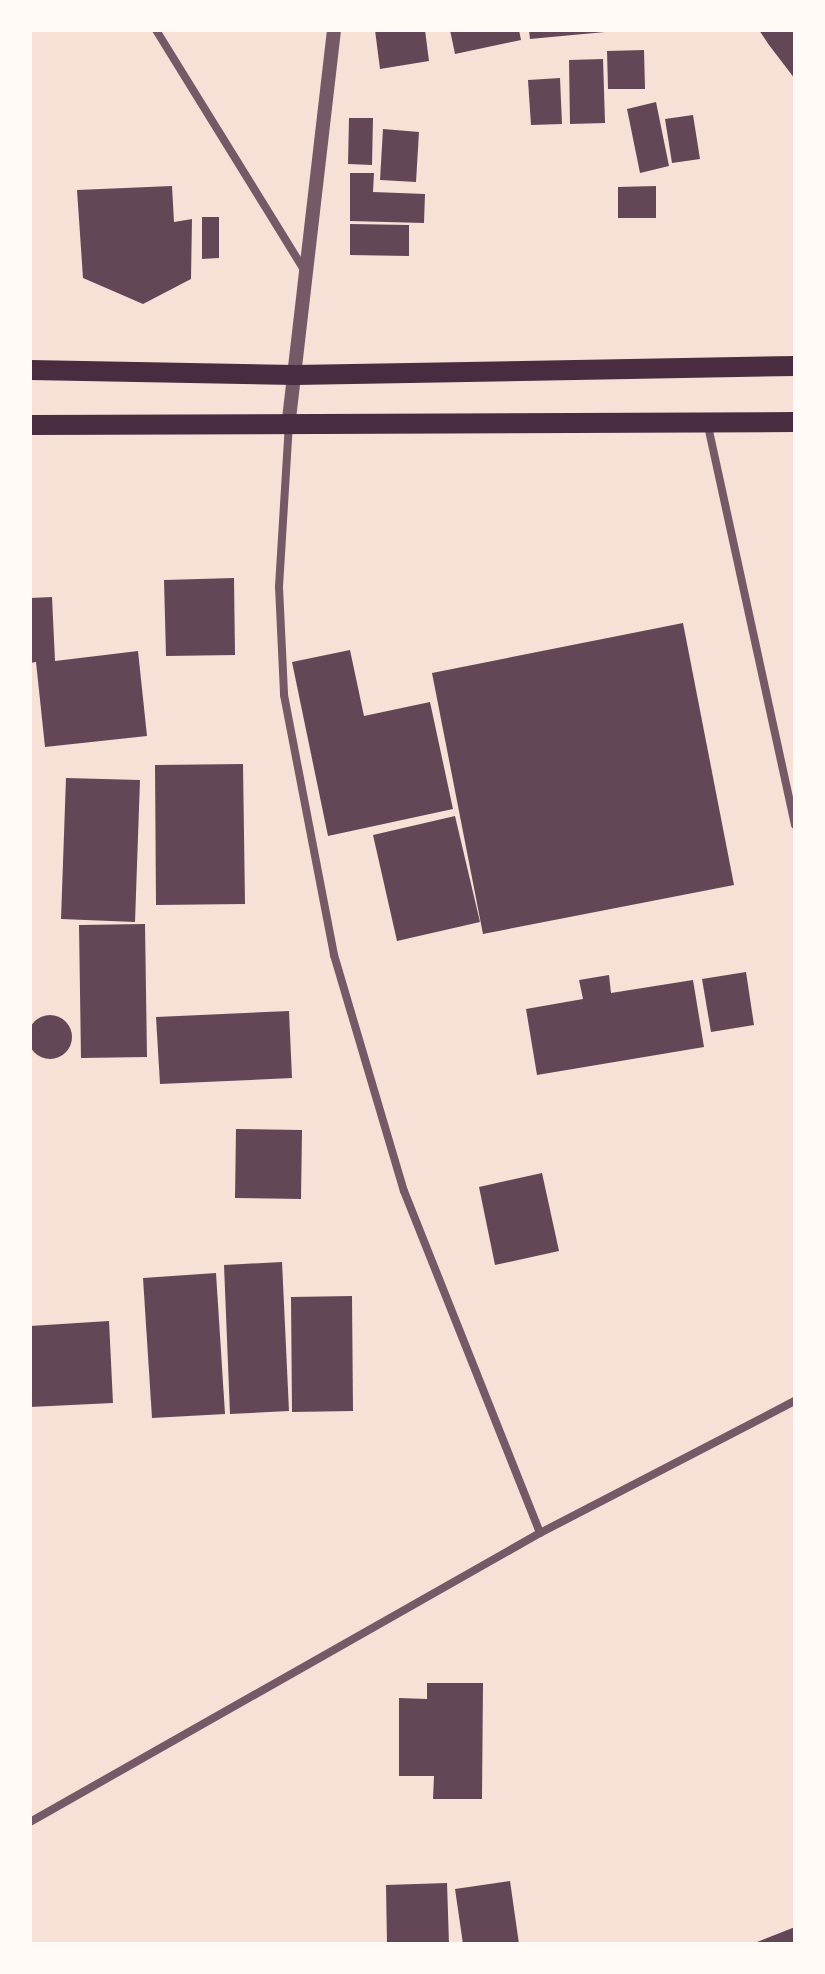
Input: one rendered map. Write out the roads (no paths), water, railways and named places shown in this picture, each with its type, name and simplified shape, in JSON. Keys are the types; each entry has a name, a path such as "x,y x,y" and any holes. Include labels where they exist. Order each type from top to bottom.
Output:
{"main road":[{"path":"30,370 295,375 795,366"},
{"path":"30,425 289,419 708,426 795,422"}],"street":[{"path":"156,30 305,271"},
{"path":"334,30 289,419 279,587 284,695 334,955 404,1191 540,1533"},
{"path":"708,426 795,825"},
{"path":"30,1822 540,1533 795,1401"}]}
